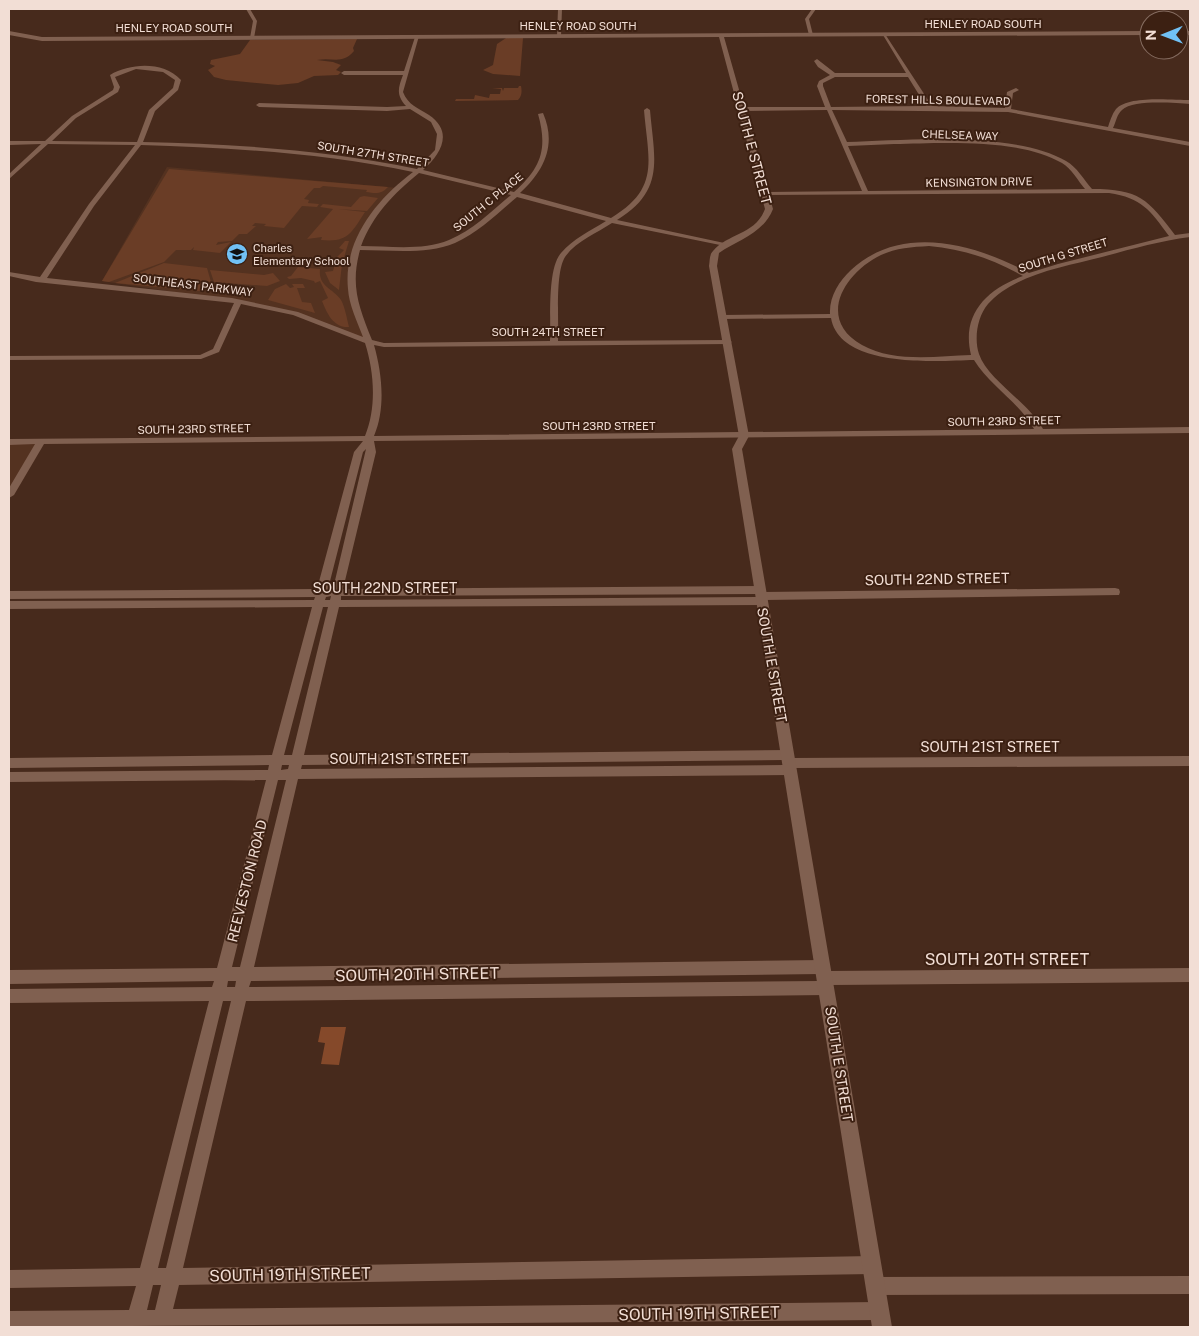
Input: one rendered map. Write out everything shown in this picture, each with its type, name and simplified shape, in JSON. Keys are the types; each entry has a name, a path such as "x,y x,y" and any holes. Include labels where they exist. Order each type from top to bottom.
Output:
{"street":[{"path":"248,9 255,21 252,38"},
{"path":"559,36 560,9"},
{"path":"811,35 807,19 814,9"},
{"name":"HENLEY ROAD SOUTH","path":"9,33 42,39 1139,33"},
{"path":"885,35 930,108"},
{"name":"SOUTH E STREET","path":"721,36 769,209 764,219 750,231 725,244 716,252 713,261 744,436 737,449 760,596 881,1319"},
{"name":"REEVESTON ROAD","path":"135,1323 273,775 359,452 368,439 378,390 374,357 361,325 352,295 351,281 357,248 366,226 375,212 402,184 435,155 440,142 440,133 434,122 405,104 401,98 400,92 418,37"},
{"path":"817,61 820,66 834,75"},
{"path":"9,177 74,117 116,91 117,87 112,76 114,74 138,68 171,73 178,80 176,89 152,110 140,142 91,204 42,280 9,280"},
{"path":"344,73 406,73"},
{"path":"866,193 820,86 821,82 834,75 909,75"},
{"path":"1008,110 1010,92 1016,90"},
{"path":"1110,128 1119,109 1126,105 1190,102"},
{"path":"259,105 387,109 412,107"},
{"name":"FOREST HILLS BOULEVARD","path":"742,109 930,108 1008,110 1190,144"},
{"path":"554,344 556,268 558,260 567,249 612,221 636,202 645,191 651,176 647,110"},
{"name":"SOUTH C PLACE","path":"357,248 419,248 453,241 466,236 533,178 545,154 548,143 540,114"},
{"name":"SOUTH 27TH STREET","path":"9,143 140,142 276,150 345,158 418,171 517,193 612,221 725,244"},
{"name":"CHELSEA WAY","path":"844,144 978,143 1035,151 1049,154 1065,163 1089,190"},
{"name":"KENSINGTON DRIVE","path":"766,194 1089,190 1126,193 1142,200 1155,210 1173,237"},
{"name":"SOUTH G STREET","path":"976,357 972,326 978,310 999,290 1027,275 1173,237 1190,235"},
{"path":"1027,275 992,256 964,248 923,244 895,248 874,256 852,272 835,297 834,316 840,331 849,340 861,347 884,355 912,358 976,357 993,379 1031,415 1040,432"},
{"name":"SOUTHEAST PARKWAY","path":"9,274 42,280 239,301 304,316 346,335 369,342"},
{"path":"9,358 201,357 216,350 239,301"},
{"path":"723,317 834,316"},
{"name":"SOUTH 24TH STREET","path":"369,342 384,345 728,342"},
{"name":"SOUTH 23RD STREET","path":"9,442 1190,430"},
{"name":"REEVESTON ROAD","path":"161,1323 371,452 368,439"},
{"path":"9,495 42,442"},
{"name":"SOUTH 22ND STREET","path":"9,595 336,598 1115,592"},
{"name":"SOUTH 22ND STREET","path":"9,605 320,598"},
{"name":"SOUTH 21ST STREET","path":"9,763 277,760 789,763 1190,760"},
{"name":"SOUTH 21ST STREET","path":"9,777 293,775 789,763"},
{"name":"SOUTH 20TH STREET","path":"9,977 224,974 825,977 1190,975"},
{"name":"SOUTH 20TH STREET","path":"9,996 240,994 825,977"},
{"name":"SOUTH 19TH STREET","path":"9,1279 872,1265"},
{"path":"876,1286 1190,1285"},
{"name":"SOUTH 19TH STREET","path":"9,1320 161,1323 881,1319"}],"shaded area":[{"path":"506,38 523,38 520,76 493,74 483,70 493,65 497,44"},
{"path":"357,39 353,48 354,51 345,58 317,60 341,65 336,70 341,72 338,75 314,76 298,83 278,85 226,80 214,77 208,70 215,66 210,64 211,60 240,54 250,40"},
{"path":"521,86 522,92 518,100 455,101 456,99 474,99 475,95 489,98 490,94 500,94 501,89 492,88 502,88 503,91 504,88 518,88"},
{"name":"Charles Elementary School","path":"167,167 398,188 367,226 351,281 369,342 304,316 260,305 102,281"},
{"path":"169,169 388,187 383,191 375,193 366,192 367,190 323,186 314,188 304,199 309,200 308,203 319,204 317,207 302,206 284,228 255,223 252,226 256,226 247,234 239,234 232,241 218,242 216,245 231,242 220,253 193,250 194,247 191,250 176,250 164,262 109,282 102,281"},
{"path":"360,197 378,198 367,211 338,209 365,212 348,235 337,240 321,240 322,237 307,239 333,209 320,207 323,204 351,207"},
{"path":"345,241 349,241 342,264 339,290 330,283 325,272 333,271 337,257 344,250 339,248"},
{"path":"164,263 207,268 211,282 200,291 115,283"},
{"path":"298,267 320,269 321,280 341,300 349,327 343,327 331,319 322,301 328,298 320,281 315,283 314,281 301,278 289,279 287,277 291,276"},
{"path":"210,270 264,275 273,273 280,281 267,286 214,282"},
{"path":"286,284 290,288 294,287 292,284 303,284 305,288 297,288 302,302 311,303 315,313 268,300 275,289"},
{"path":"9,442 41,442 9,495"},
{"path":"321,1027 346,1027 339,1065 321,1064 325,1043 318,1042"}],"place":[{"name":"Charles Elementary School","path":"237,254"}]}
